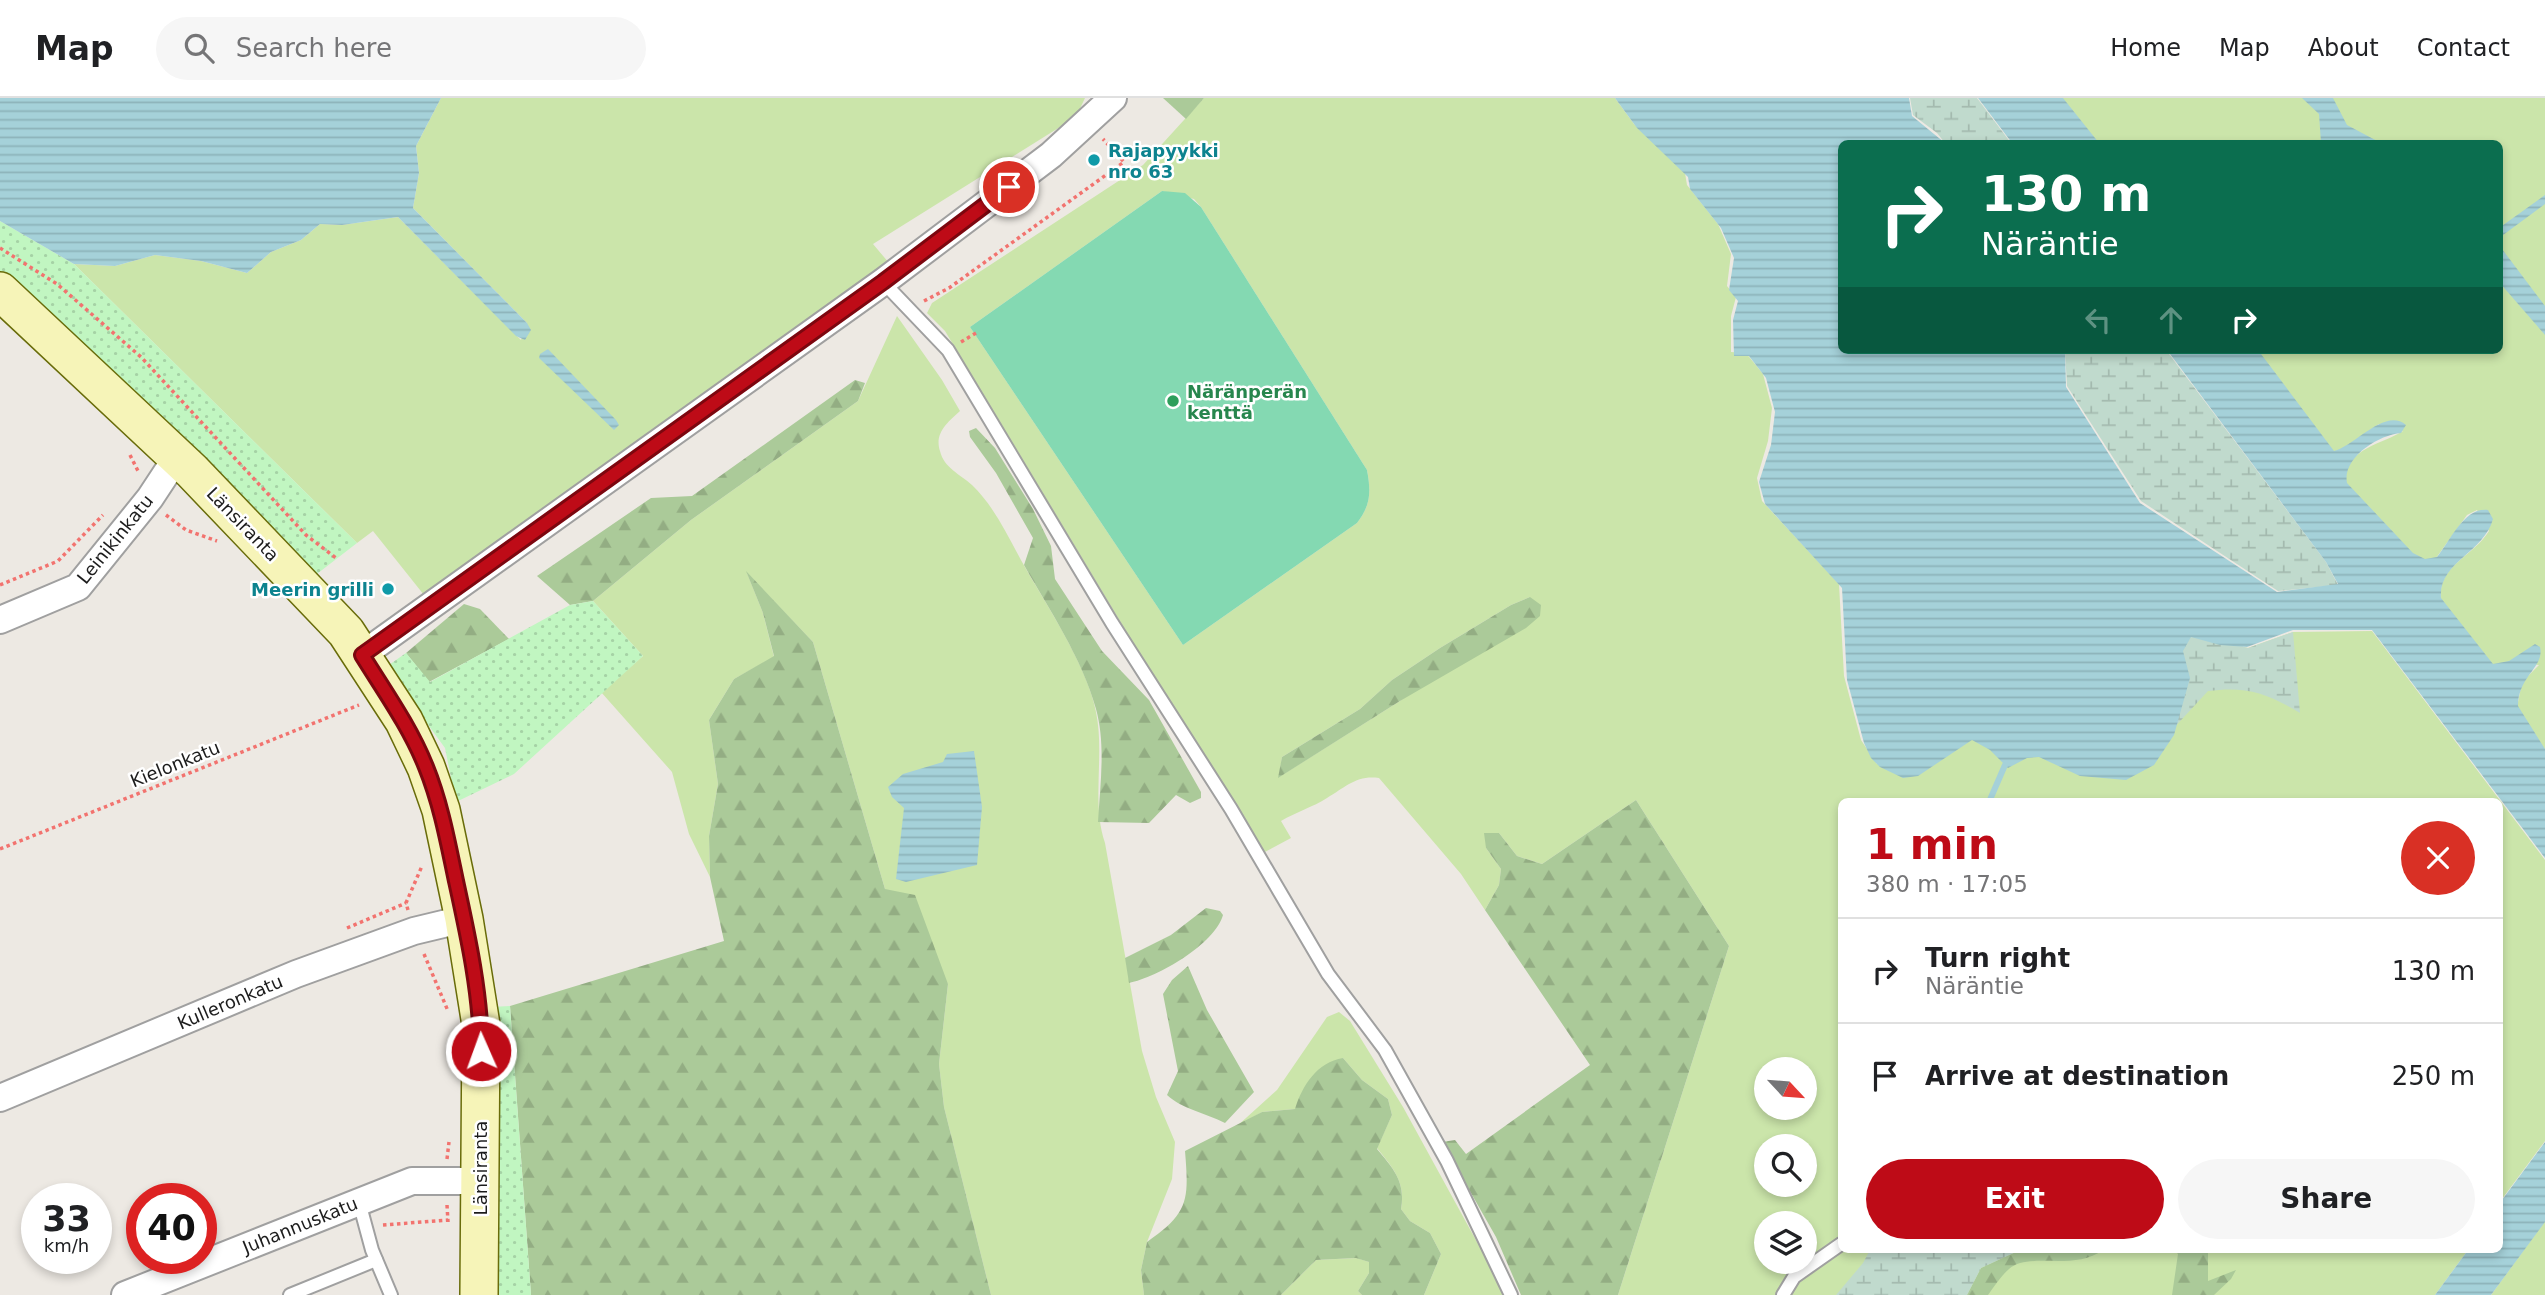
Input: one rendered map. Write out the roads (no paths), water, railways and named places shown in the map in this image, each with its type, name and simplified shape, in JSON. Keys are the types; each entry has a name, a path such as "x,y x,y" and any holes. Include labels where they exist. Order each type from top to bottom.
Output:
{"street":[{"path":"362,655 883,282 1051,155 1113,98"},
{"name":"Länsiranta","path":"0,290 177,457 346,632 404,721 426,766 441,810 464,919 481,1025 462,1180 479,1295"},
{"name":"Leinikinkatu","path":"0,620 78,587 150,498 177,457"},
{"name":"Kulleronkatu","path":"0,1098 296,974 414,931 464,919"},
{"name":"Juhannuskatu","path":"125,1295 363,1214 412,1181 462,1180"}],"lane":[{"path":"883,282 906,311 948,350 1112,622 1231,809 1328,974 1385,1050 1447,1161 1511,1295"},
{"path":"363,1214 376,1259 391,1295"},
{"path":"1783,1295 1794,1277 1838,1246"},
{"path":"290,1295 376,1259"}],"water":[{"path":"0,98 441,98 416,146 419,173 413,208 531,330 525,340 516,336 398,217 342,225 320,224 301,240 271,252 247,273 201,261 155,255 115,266 74,264 0,221"},
{"path":"1615,98 1909,98 1912,116 1941,140 1838,140 1838,354 2065,354 2066,387 2140,503 2277,592 2338,584 2326,562 2170,354 2261,354 2334,451 2380,424 2398,421 2406,425 2401,433 2382,438 2364,449 2350,465 2347,483 2413,553 2425,559 2437,557 2459,526 2472,514 2479,510 2488,510 2493,519 2481,541 2447,575 2441,598 2493,664 2509,661 2535,644 2540,647 2539,660 2522,687 2518,706 2545,749 2545,858 2503,803 2503,798 2499,798 2372,630 2293,630 2247,647 2220,645 2191,637 2183,651 2190,678 2174,735 2154,765 2126,780 2080,776 2039,757 2027,758 2008,768 1990,750 1972,740 1918,776 1903,778 1880,767 1871,758 1864,743 1847,680 1842,588 1765,504 1759,482 1771,445 1775,412 1766,378 1749,356 1734,356 1733,320 1738,301 1729,290 1734,258 1721,228 1690,189 1688,177 1637,128"},
{"path":"1978,98 2063,98 2097,140 2010,140"},
{"path":"2302,98 2333,98 2347,125 2375,140 2321,140 2319,114"},
{"path":"2545,195 2545,204 2503,235 2503,225"},
{"path":"2503,250 2545,306 2545,335 2503,287"},
{"path":"548,349 616,420 619,425 614,430 539,358 540,354"},
{"path":"974,751 982,807 977,865 906,882 896,879 904,808 892,797 888,787 903,774 943,762 947,754"},
{"path":"2545,1142 2545,1222 2491,1295 2435,1295 2466,1253 2503,1253 2503,1199"}],"waterway":[{"path":"1991,798 2005,765"}],"place":[{"name":"Rajapyykki nro 63","path":"1094,160"},
{"name":"Näränperän kenttä","path":"1173,401"},
{"name":"Meerin grilli","path":"388,589"}]}
